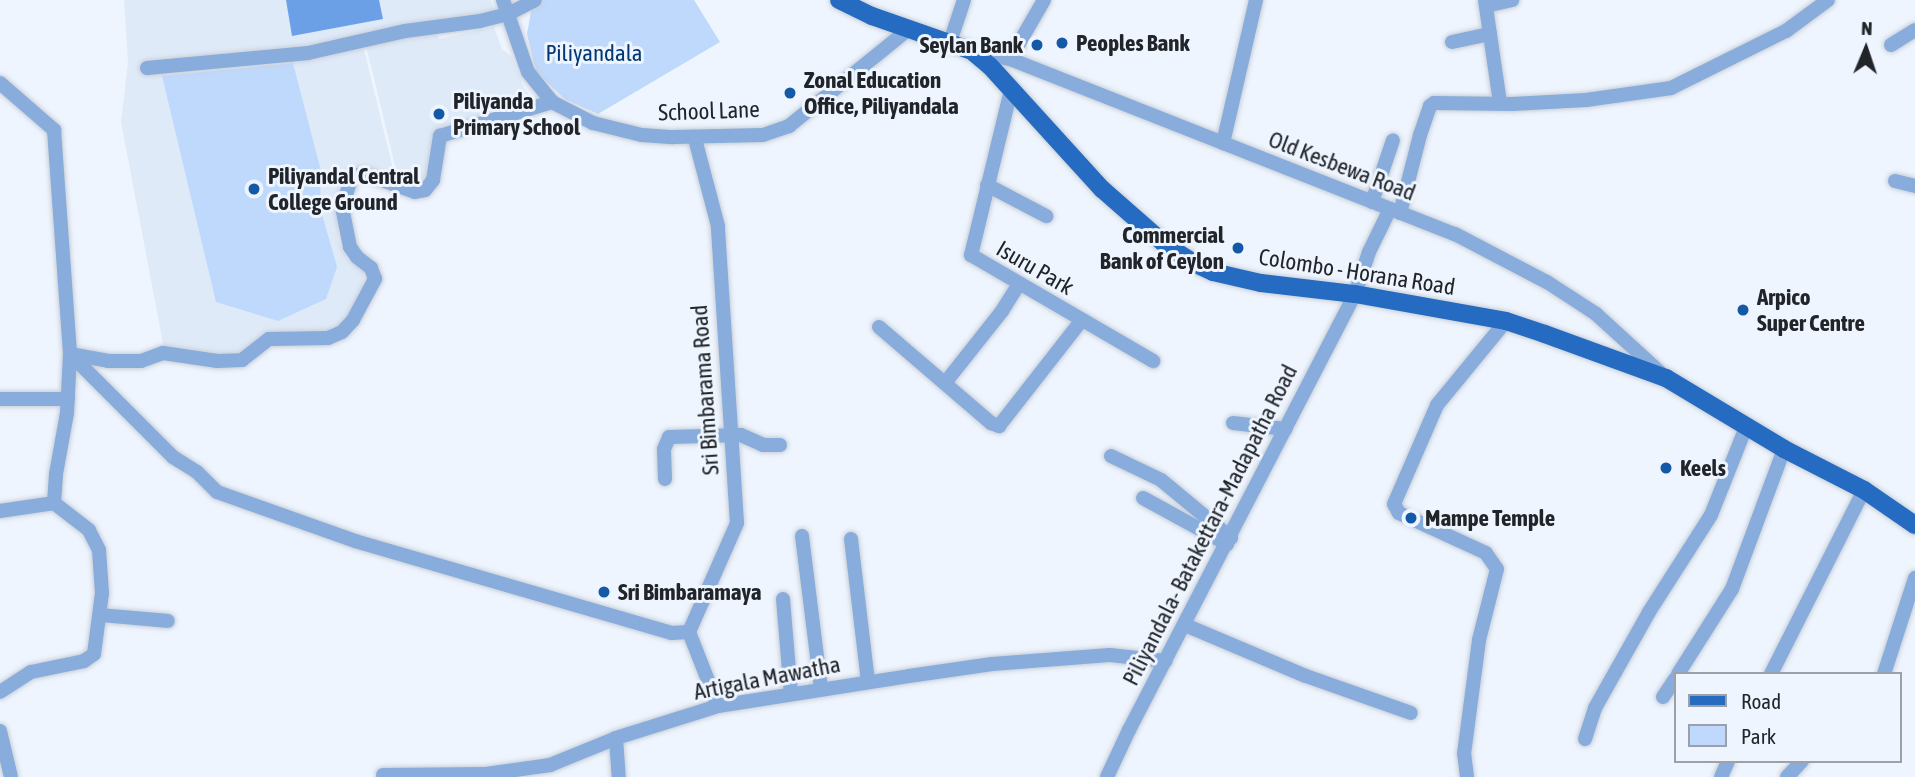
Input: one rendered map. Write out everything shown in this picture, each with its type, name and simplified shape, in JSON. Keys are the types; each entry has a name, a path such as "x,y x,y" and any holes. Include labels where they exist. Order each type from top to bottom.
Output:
{"main road":[{"name":"Colombo - Horana Road","path":"839,0 872,16 972,51 1012,90 1102,189 1167,246 1196,264 1213,272 1261,283 1355,294 1506,321 1666,378 1784,449 1864,490 1913,519"}],"street":[{"path":"147,68 308,53 405,30 481,21 505,7 535,0"},
{"path":"950,42 964,0"},
{"path":"1010,59 1044,0"},
{"path":"1223,143 1256,0"},
{"path":"1512,0 1485,3 1500,103 1586,100 1671,88 1787,31 1828,0"},
{"name":"School Lane","path":"505,7 528,72 552,102 593,123 642,135 695,139 763,135 789,125 910,28"},
{"path":"1892,45 1915,30"},
{"path":"1452,42 1490,34"},
{"name":"Old Kesbewa Road","path":"972,51 1010,59 1455,234 1548,282 1596,314 1666,378"},
{"path":"0,83 54,130 70,354 68,400 54,503"},
{"name":"Isuru Park","path":"1012,90 971,255 1018,285 1153,361"},
{"path":"70,354 108,361 141,361 163,353 217,361 242,360 269,339 328,338 342,332 354,320 374,279 371,268 357,257 350,247 342,207 352,176 365,174 415,192 425,190 433,180 440,136 552,102"},
{"name":"Piliyandala- Batakettara-Madapatha Road","path":"1107,777 1355,294 1369,253 1395,211 1430,106 1440,102 1500,103"},
{"name":"Sri Bimbarama Road","path":"689,632 737,523 718,226 695,139"},
{"path":"1372,202 1393,141"},
{"path":"1895,181 1915,186"},
{"path":"987,185 1046,216"},
{"path":"945,383 1018,285"},
{"path":"879,327 991,423 999,426 1081,321"},
{"path":"1468,777 1464,754 1479,640 1497,569 1486,553 1399,513 1394,504 1437,405 1506,321"},
{"path":"70,354 173,457 197,472 217,492 355,541 671,633 689,632 718,706"},
{"path":"0,399 68,400"},
{"path":"1233,423 1286,429"},
{"path":"1585,738 1595,708 1649,612 1711,515 1746,426"},
{"path":"665,479 664,449 669,437 741,435 763,445 780,445"},
{"path":"1679,672 1732,589 1784,449"},
{"path":"1111,456 1161,480 1229,541"},
{"path":"1772,672 1864,490"},
{"path":"1143,498 1229,541"},
{"path":"0,511 54,503 94,537 101,569 100,615 94,654 89,659 32,672 0,692"},
{"path":"802,536 821,689"},
{"path":"851,539 868,682"},
{"path":"1885,672 1915,578"},
{"path":"783,599 791,694"},
{"path":"100,615 168,621"},
{"path":"1185,625 1306,676 1411,713"},
{"name":"Artigala Mawatha","path":"383,775 486,776 550,771 616,737 718,706 868,682 992,664 1110,655 1166,661"},
{"path":"1663,698 1674,680"},
{"path":"0,731 10,777"},
{"path":"616,737 619,777"},
{"path":"1787,777 1800,763"}],"shaded area":[{"path":"124,0 491,0 494,10 485,17 361,37 396,181 350,170 341,181 336,197 338,240 347,259 363,270 364,283 344,322 333,331 249,349 237,355 164,349 121,122 128,62"},
{"name":"Piliyanda Primary School","path":"494,27 502,49 512,57 523,86 534,103 433,131 435,149 426,181 411,185 399,182 365,42 436,29 439,39"}],"green space":[{"name":"Piliyandala","path":"533,0 694,0 720,42 598,114 565,99 536,72 527,34"},
{"name":"Piliyandal Central College Ground","path":"293,63 321,171 320,207 337,267 326,299 278,321 216,302 162,76"}],"water":[{"path":"286,0 379,0 383,19 292,36"}],"place":[{"name":"Peoples Bank","path":"1062,43"},
{"name":"Seylan Bank","path":"1037,45"},
{"name":"Zonal Education Office, Piliyandala","path":"790,93"},
{"name":"Piliyanda Primary School","path":"439,114"},
{"name":"Piliyandal Central College Ground","path":"254,189"},
{"name":"Commercial Bank of Ceylon","path":"1238,248"},
{"name":"Arpico Super Centre","path":"1743,310"},
{"name":"Keels","path":"1666,468"},
{"name":"Mampe Temple","path":"1411,518"},
{"name":"Sri Bimbaramaya","path":"604,592"}]}
